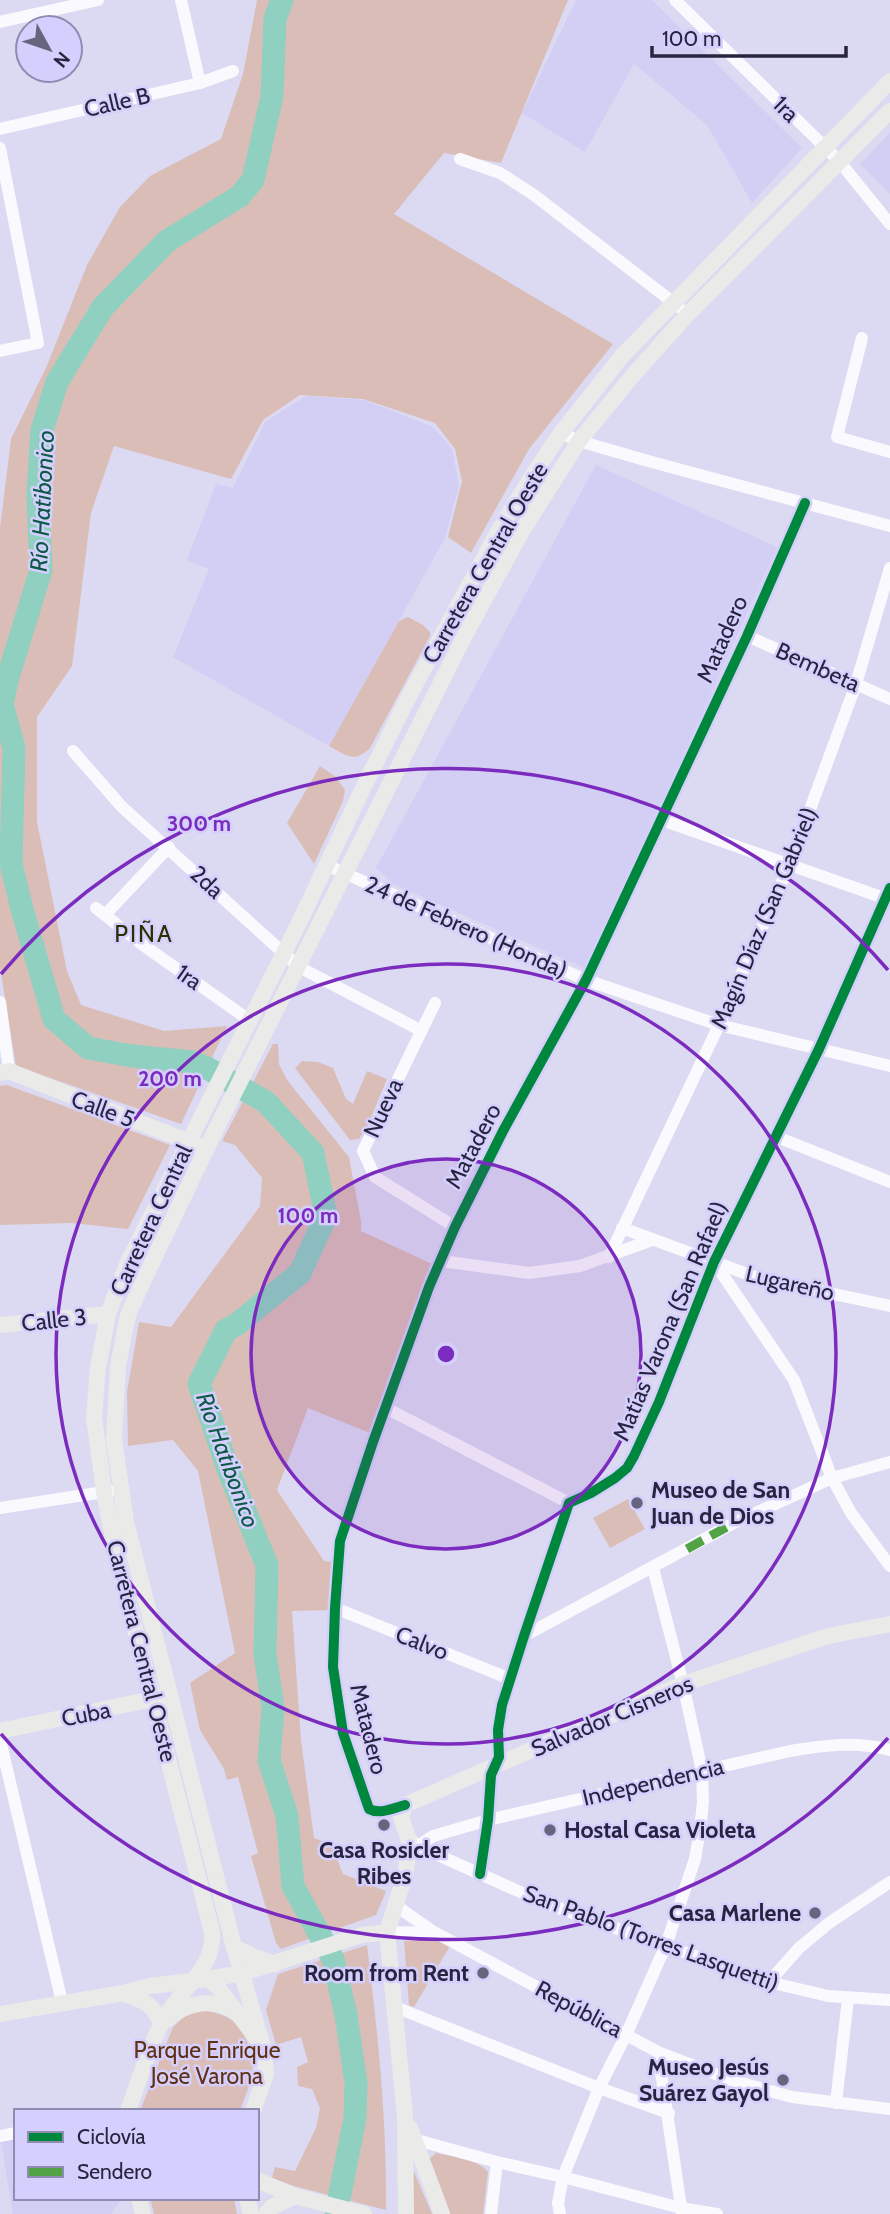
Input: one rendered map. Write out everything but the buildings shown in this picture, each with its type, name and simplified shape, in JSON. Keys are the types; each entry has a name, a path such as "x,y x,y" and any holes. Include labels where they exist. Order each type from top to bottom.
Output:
{"main road":[{"name":"Carretera Central Oeste","path":"192,1133 284,953 366,780 446,628 499,530 561,433 622,356 890,81"},
{"name":"Carretera Central Oeste","path":"254,2109 266,2074 264,2050 234,1947 126,1522 114,1439 114,1406 118,1366 128,1315 210,1142 345,873 464,638 522,531 579,441 634,374 688,314 890,111"},
{"path":"446,628 464,638"},
{"name":"Calle 5","path":"5,1072 61,1093 192,1133 210,1142"},
{"name":"Carretera Central","path":"108,1314 127,1264 192,1133"},
{"name":"Carretera Central Oeste","path":"108,1314 98,1368 94,1417 104,1492 117,1562 212,1931 211,1954 200,1980 173,2005 161,2025 129,2109"},
{"name":"Calle 3","path":"0,1325 108,1314"},
{"name":"Salvador Cisneros","path":"405,1805 683,1684 828,1636 890,1624"},
{"path":"129,1706 142,1692 147,1679"},
{"name":"Cuba","path":"0,1731 172,1696"},
{"path":"405,1805 401,1817 414,1840 409,1841 405,1872 387,1932 405,2116 410,2138 442,2214"},
{"path":"0,2014 150,1986 243,1973 362,1935 380,1925 395,1905"},
{"name":"República","path":"362,1935 387,1932"},
{"path":"234,1947 255,1958 279,1963"},
{"path":"200,1980 217,1986 264,2050"},
{"path":"123,1993 157,2011 161,2025 178,2010 211,2003 227,2006 240,2016"},
{"path":"406,2214 410,2138"},
{"path":"259,2181 295,2196 364,2214"},
{"path":"265,2214 272,2207 295,2196"}],"street":[{"path":"0,22 98,0"},
{"path":"181,0 200,83"},
{"name":"1ra","path":"675,0 839,162 890,224"},
{"name":"Calle B","path":"0,129 200,83 233,71"},
{"path":"0,148 38,343 0,351"},
{"path":"460,159 500,173 534,195 688,314"},
{"path":"862,338 837,437 890,452"},
{"path":"561,433 579,441 890,526"},
{"name":"Matadero","path":"405,1805 384,1811 373,1812 369,1809 343,1732 334,1667 340,1541 373,1442 454,1227 586,980 747,636 805,503"},
{"name":"Magín Díaz (San Gabriel)","path":"609,1257 719,1025 790,864 856,684 890,568"},
{"name":"Bembeta","path":"747,636 890,699"},
{"name":"2da","path":"74,751 122,807 284,953"},
{"path":"662,820 889,895"},
{"name":"1ra","path":"169,847 100,911 247,1024"},
{"name":"24 de Febrero (Honda)","path":"326,865 586,980 719,1025 890,1066"},
{"name":"Matías Varona (San Rafael)","path":"569,1503 615,1478 634,1456 659,1402 714,1262 819,1049 889,895"},
{"path":"284,953 299,967 420,1030"},
{"path":"0,1002 5,1072"},
{"name":"Nueva","path":"435,1003 363,1151 375,1177 454,1227"},
{"path":"776,1137 890,1182"},
{"name":"Lugareño","path":"622,1228 758,1278 890,1306"},
{"path":"441,1261 529,1273 580,1266 652,1240"},
{"path":"714,1262 794,1380 832,1478 851,1513 890,1566"},
{"path":"386,1408 569,1503 510,1679 498,1730 498,1763 491,1775 481,1874"},
{"path":"524,1636 734,1523 832,1478 890,1462"},
{"path":"0,1508 121,1489"},
{"path":"560,2214 558,2203 563,2177 599,2088 666,1945 695,1859 703,1802 702,1771 653,1568"},
{"name":"Calvo","path":"335,1608 510,1679"},
{"path":"0,1740 62,2002"},
{"name":"Independencia","path":"414,1840 488,1820 790,1751 833,1744 870,1745 890,1750"},
{"name":"San Pablo (Torres Lasquetti)","path":"414,1840 547,1904 769,1982 848,1999 890,2000"},
{"path":"769,1982 799,1948 829,1923 890,1882"},
{"name":"República","path":"395,1905 436,1933 658,2052 734,2081 792,2097 890,2109"},
{"name":"República","path":"387,1932 436,1933"},
{"path":"836,2103 848,1999"},
{"path":"395,2007 668,2113"},
{"path":"658,2052 682,2211"},
{"path":"410,2138 682,2211 717,2214"},
{"path":"491,2214 497,2162"}],"shaded area":[{"path":"576,0 652,0 802,148 752,203 707,125 634,64 585,152 522,113"},
{"path":"890,133 890,194 860,164"},
{"path":"306,396 364,400 433,427 452,449 459,486 445,538 329,746 173,657 209,569 187,560 216,484 233,488 265,422"},
{"path":"596,465 777,547 587,969 395,885 376,868"},
{"path":"14,2139 14,2200 120,2201 111,2214 13,2214 1,2141"}],"green space":[{"path":"257,0 568,0 501,163 444,153 394,214 613,344 529,449 471,553 448,537 462,481 455,449 435,423 363,399 300,395 263,420 231,479 114,446 91,513 72,666 37,717 37,822 67,971 81,1005 164,1031 227,1026 181,1124 16,1066 0,967 0,528 11,439 46,368 87,265 120,207 150,176 221,139 243,74"},
{"path":"408,617 423,625 430,632 430,636 370,748 359,756 345,755 329,746 399,621"},
{"path":"320,766 336,777 345,790 343,801 314,864 287,823"},
{"path":"273,1044 278,1044 279,1064 287,1080 349,1157 361,1231 434,1265 370,1433 308,1408 277,1490 324,1561 334,1562 332,1610 292,1611 301,1740 314,1838 331,1844 343,1874 386,1891 376,1915 281,1949 276,1943 251,1856 258,1853 238,1777 227,1780 224,1769 200,1730 190,1683 235,1653 198,1471 173,1440 128,1446 127,1392 139,1322 171,1327 260,1206 262,1178 235,1145 222,1141"},
{"path":"302,1061 318,1062 333,1068 346,1099 353,1104 367,1071 387,1079 368,1125 359,1139 350,1140 295,1068"},
{"path":"7,1085 170,1145 128,1229 71,1223 0,1225 0,1086"},
{"path":"628,1499 645,1529 610,1548 593,1518"},
{"path":"437,1939 450,1946 414,2007 409,2005 404,1941"},
{"path":"367,1945 381,2078 386,2210 272,2178 275,2167 295,2171 316,2128 320,2108 312,2089 298,2086 297,2067 308,2062 301,2037 276,2045 266,2010 278,1974"},
{"name":"Parque Enrique José Varona","path":"204,2010 221,2014 240,2029 248,2043 253,2067 241,2109 141,2109 173,2027 186,2015"},
{"path":"436,2153 471,2161 488,2172 483,2214 448,2214 428,2160"},
{"path":"411,2165 432,2214 412,2214"},
{"path":"150,2200 234,2200 237,2214 154,2214"}],"waterway":[{"name":"Río Hatibonico","path":"282,0 275,19 272,96 253,180 240,196 167,241 103,307 57,382 42,430 38,495 41,570 2,704 14,748 11,864 54,1019 88,1048 132,1056 193,1062 207,1068 266,1102 313,1153 326,1216 300,1273 236,1325 226,1330 199,1384 229,1472 267,1565 265,1654 273,1708 269,1760 287,1816 293,1886 333,1959 346,2015 356,2083 355,2118 336,2214"}],"marked path":[{"path":"687,1549 734,1523"}],"cycle path":[{"path":"405,1805 382,1811 369,1809 343,1733 333,1667 340,1541 429,1287 455,1227 503,1131 586,980 747,636 805,503"},
{"path":"480,1874 491,1775 499,1757 498,1730 502,1705 569,1503 615,1478 627,1468 634,1456 659,1402 714,1262 819,1049 890,888"}],"place":[{"name":"Museo de San Juan de Dios","path":"637,1503"},
{"name":"Casa Rosicler Ribes","path":"384,1825"},
{"name":"Hostal Casa Violeta","path":"550,1830"},
{"name":"Casa Marlene","path":"815,1913"},
{"name":"Room from Rent","path":"483,1973"},
{"name":"Museo Jesús Suárez Gayol","path":"783,2080"}],"district":[{"name":"PIÑA","path":"144,933"}]}
